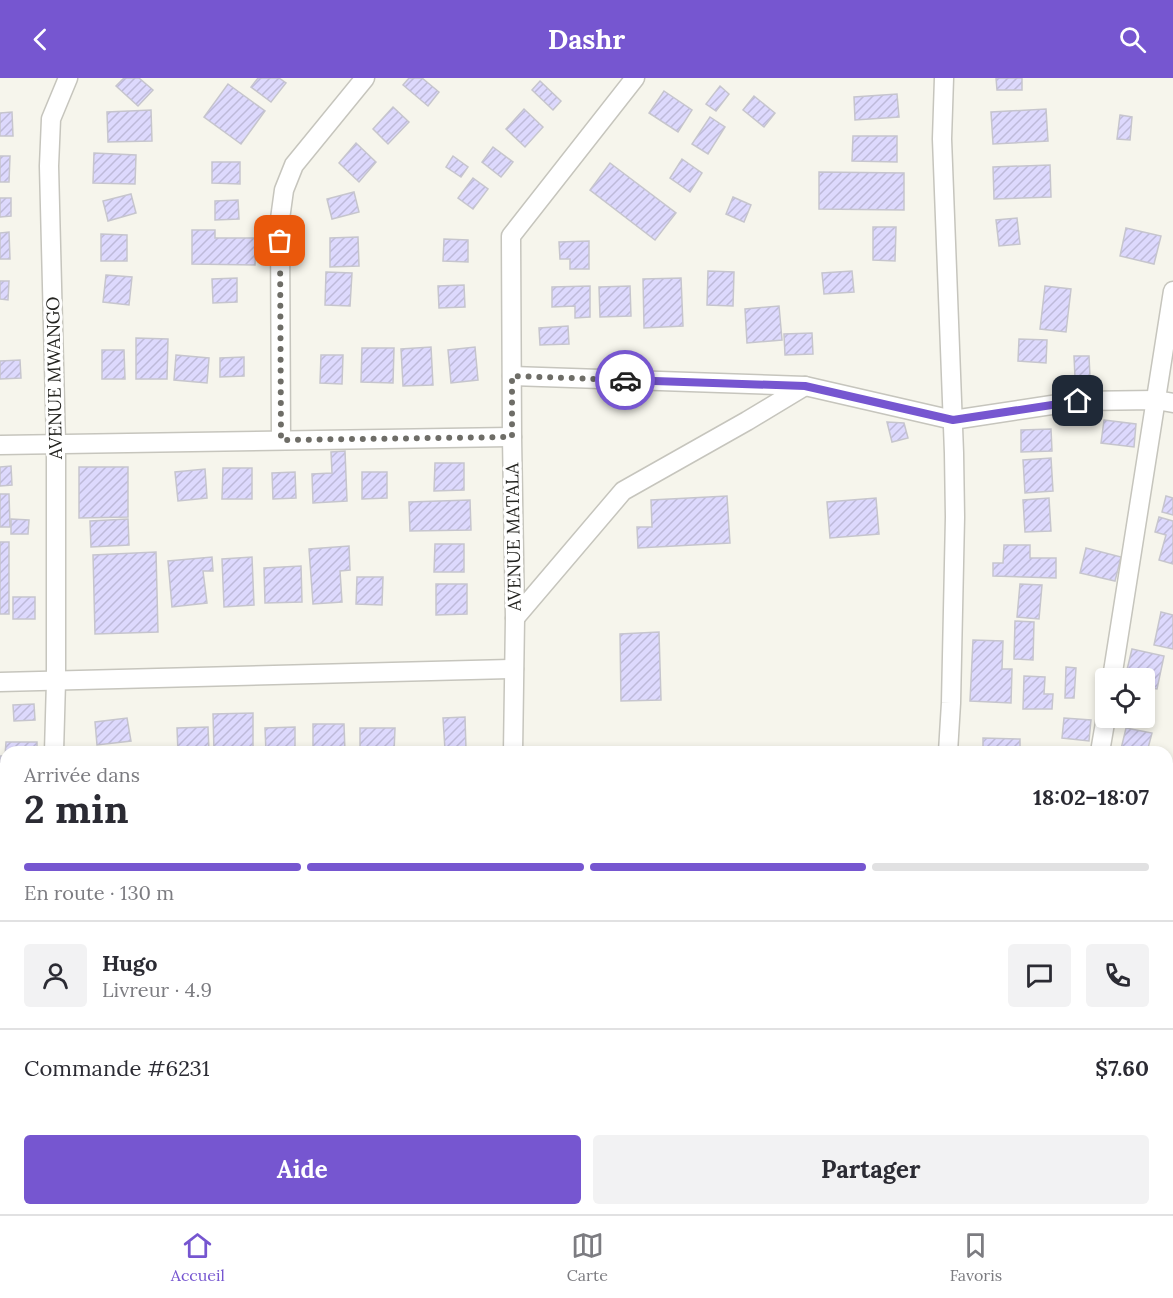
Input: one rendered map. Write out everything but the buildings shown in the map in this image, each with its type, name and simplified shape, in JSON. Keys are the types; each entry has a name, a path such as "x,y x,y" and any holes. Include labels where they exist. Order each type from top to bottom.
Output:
{"street":[{"name":"AVENUE MWANGO","path":"54,746 56,445 49,166 51,119 68,78"},
{"path":"281,440 280,219 284,190 294,165 365,78"},
{"name":"AVENUE MATALA","path":"513,746 515,618 512,236 635,78"},
{"path":"944,78 942,139 955,517 948,746"},
{"path":"1114,668 1165,401 1173,291"},
{"path":"512,376 805,386 953,420 1078,401 1165,401"},
{"path":"515,618 623,491 805,386"},
{"path":"0,446 512,437"},
{"path":"0,682 514,669"},
{"path":"1101,746 1104,728"}],"way so far":[{"path":"280,241 281,440 512,437 512,376 625,380"}],"route":[{"path":"625,380 805,386 953,420 1078,401"}]}
